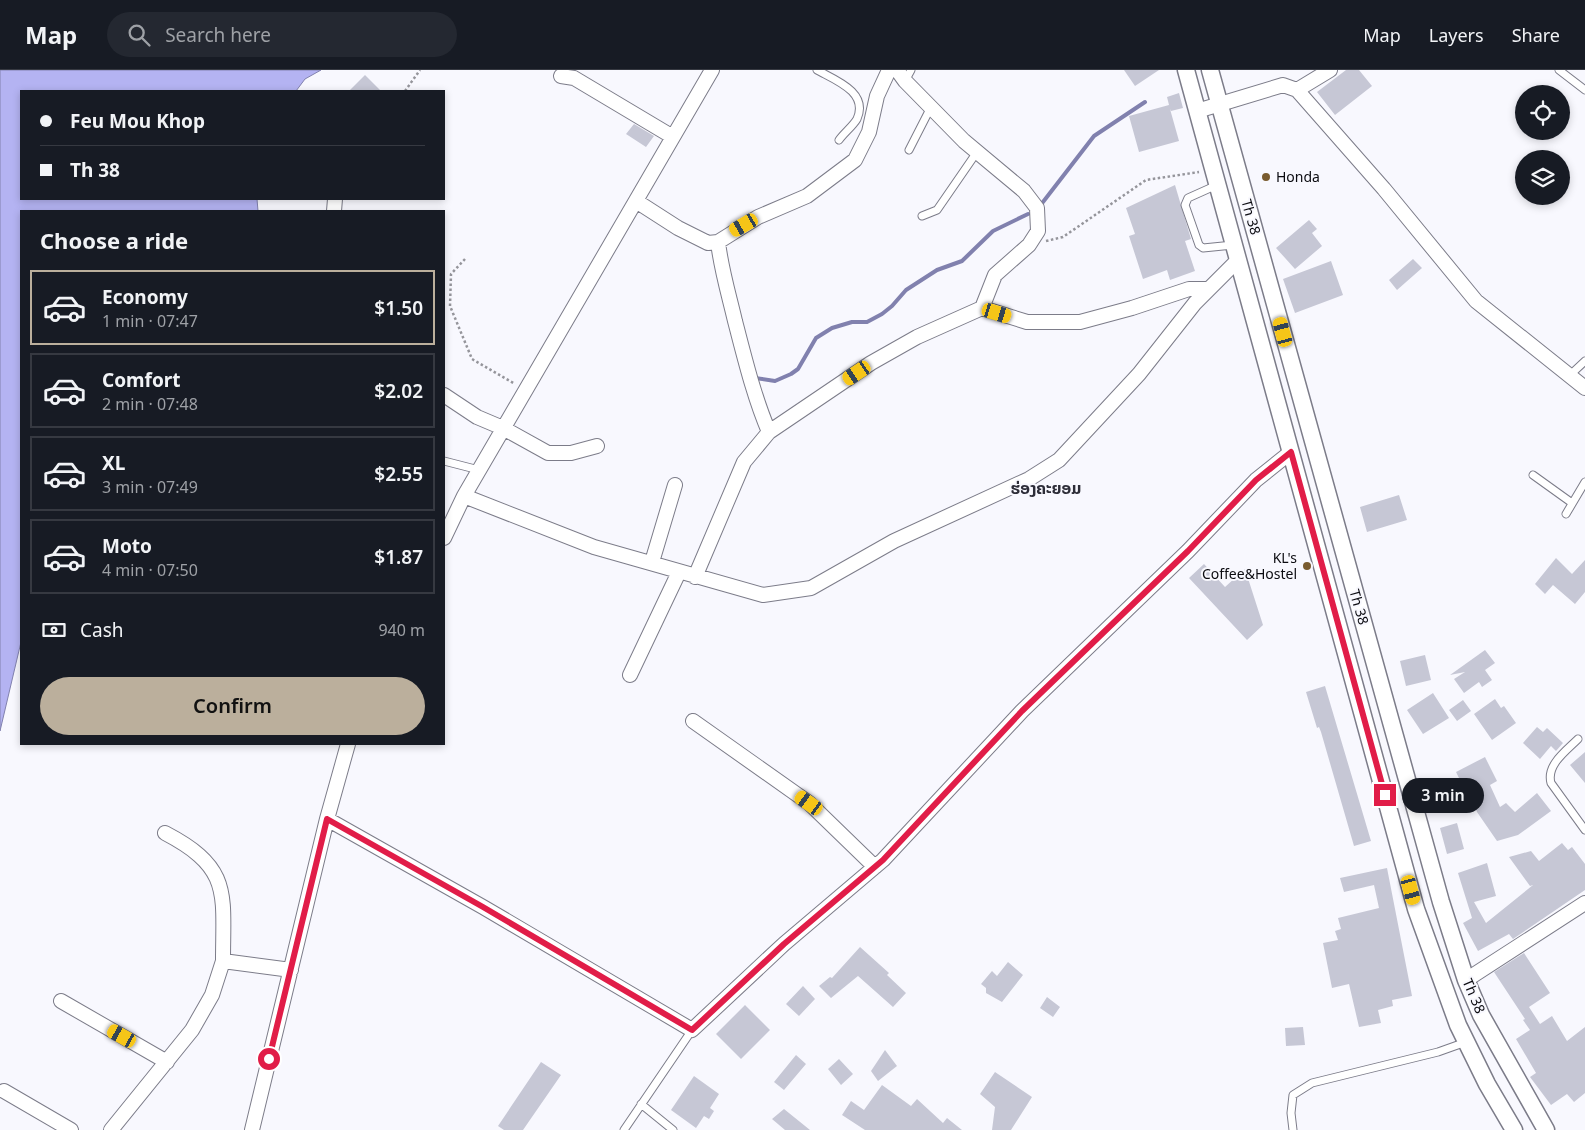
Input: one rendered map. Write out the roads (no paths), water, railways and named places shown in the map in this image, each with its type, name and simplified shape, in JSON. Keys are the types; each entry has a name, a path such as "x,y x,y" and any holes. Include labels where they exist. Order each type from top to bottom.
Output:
{"street":[{"path":"445,536 464,496 712,70"},
{"path":"636,202 678,228 708,242 718,242 758,217 807,196 855,160 869,132 877,96 889,70"},
{"name":"Th 38","path":"1186,70 1416,909 1458,1025 1487,1084 1514,1130"},
{"name":"Th 38","path":"1210,70 1438,892 1466,980 1481,1015 1546,1130"},
{"path":"1296,90 1330,70"},
{"path":"905,74 931,107 977,152 1024,191 1037,208 1038,231 1029,245 995,275 982,308"},
{"path":"561,76 574,78 673,137"},
{"path":"1197,111 1283,85 1296,90 1384,189 1476,301 1585,388"},
{"path":"718,242 721,268 743,351 760,411 769,432"},
{"path":"464,496 594,547 652,562 695,577 763,595 811,588 894,541 1029,479 1059,460 1139,374 1194,303 1237,261"},
{"path":"695,577 744,462 769,432 871,363 917,337 982,308 1027,322 1080,322 1132,308 1188,289 1209,289"},
{"path":"445,396 476,417 503,428 548,453 571,453 597,446"},
{"path":"327,819 483,907 692,1030 784,944 875,867 1022,711 1188,551 1256,480 1291,452"},
{"path":"652,562 675,485"},
{"path":"630,675 679,572"},
{"path":"693,721 809,803 875,867"},
{"path":"252,1130 327,819 348,745"},
{"path":"111,1130 192,1030 212,995 223,961 223,902 219,882 208,862 197,852 165,833"},
{"path":"1466,980 1585,903"},
{"path":"223,961 291,970"},
{"path":"61,1001 167,1062"},
{"path":"1458,1025 1481,1015"},
{"path":"4,1091 71,1130"}],"lane":[{"path":"817,70 850,88 859,105 857,119 839,140"},
{"path":"1559,70 1585,90"},
{"path":"909,150 931,107"},
{"path":"922,216 937,210 977,152"},
{"path":"1215,177 1188,198 1185,205 1199,245 1203,248 1233,245"},
{"path":"1568,376 1585,361"},
{"path":"445,461 479,470"},
{"path":"1533,475 1572,503"},
{"path":"1566,514 1585,482"},
{"path":"1578,739 1551,768 1548,775 1551,783 1585,830"},
{"path":"624,1130 692,1030"},
{"path":"1292,1130 1293,1095 1312,1083 1438,1052 1467,1042"},
{"path":"641,1104 673,1130"}],"water":[{"path":"0,70 321,70 305,79 297,90 20,90 20,200 257,200 258,210 20,210 20,646 0,731"}],"waterway":[{"path":"1043,202 1094,136 1145,102"},
{"path":"755,378 775,381 791,374 798,369 816,338 832,328 852,322 867,322 882,314 906,290 937,270 962,261 993,231 1028,214"}],"place":[{"name":"Honda","path":"1266,177"},
{"name":"KL's Coffee&Hostel","path":"1307,566"}],"district":[{"name":"ຮ່ອງຄະຍອມ","path":"1046,488"}]}
